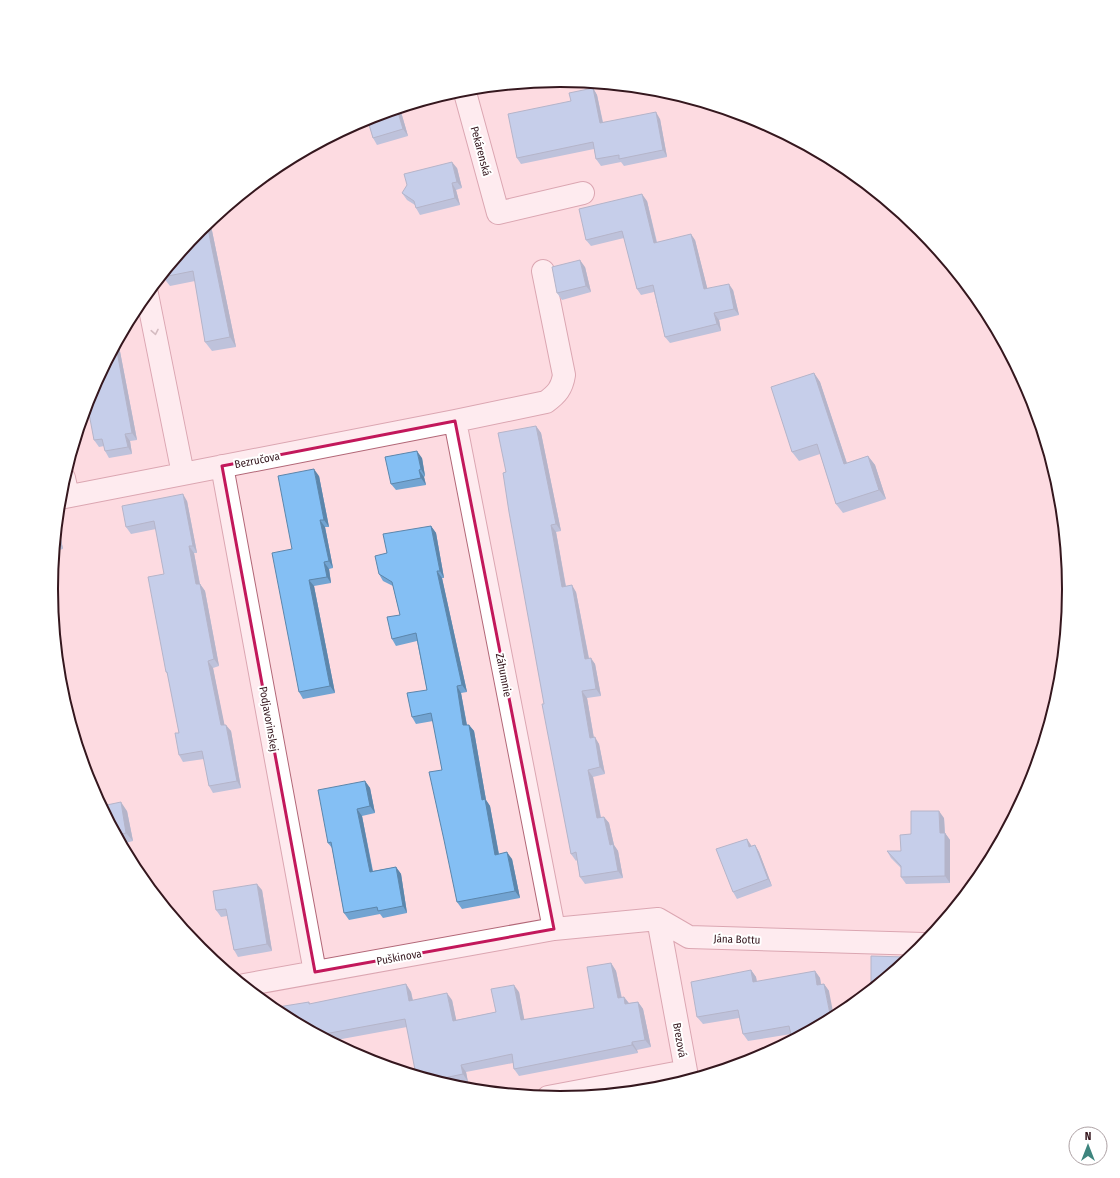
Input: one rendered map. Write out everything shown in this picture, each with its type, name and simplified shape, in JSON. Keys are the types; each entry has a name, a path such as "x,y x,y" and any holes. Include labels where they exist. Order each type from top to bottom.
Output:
{"street":[{"name":"Pekárenská","path":"466,96 498,213 583,193"},
{"name":"Bezručova","path":"68,490 183,474 546,402 557,394 563,384 564,375 542,271"},
{"path":"149,302 183,474"},
{"name":"Záhumnie","path":"455,421 554,929"},
{"name":"Podjavorinskej","path":"222,466 315,972"},
{"path":"554,929 658,920"},
{"name":"Jána Bottu","path":"658,920 689,937 915,944"},
{"name":"Brezová","path":"584,1090 686,1071 658,920"},
{"name":"Puškinova","path":"250,984 554,929"}],"highlighted area":[{"path":"455,421 554,929 315,972 222,466"}],"building":[{"path":"593,88 600,123 656,112 663,150 619,159 619,155 596,159 593,142 517,158 508,114 571,101 569,93"},
{"path":"399,114 403,129 373,138 369,125"},
{"path":"452,162 457,182 452,183 455,198 416,208 414,201 402,193 407,185 404,174"},
{"path":"642,194 654,243 691,234 704,289 729,284 734,309 714,313 717,324 665,337 653,285 637,289 622,231 586,240 579,209"},
{"path":"208,231 230,337 205,342 193,271 168,276"},
{"path":"580,260 586,286 557,293 552,267"},
{"path":"117,353 132,433 125,434 128,447 105,451 102,439 94,440 89,416 96,397"},
{"path":"814,373 844,464 868,456 879,490 836,504 817,444 792,452 771,387"},
{"path":"536,426 556,524 551,525 562,587 572,585 585,659 591,658 596,689 582,691 590,738 595,737 600,767 588,770 597,818 604,817 610,845 613,844 618,871 580,877 576,852 571,854 542,704 544,704 509,512 503,473 506,472 498,433"},
{"path":"417,451 421,469 419,470 421,478 391,484 385,457"},
{"path":"314,469 324,520 320,520 329,561 324,562 327,577 309,580 330,686 299,692 272,553 292,549 278,476"},
{"path":"183,494 193,546 189,546 196,584 200,584 214,659 208,661 221,725 226,725 237,781 209,786 202,751 179,755 175,733 179,733 148,577 164,574 154,521 126,527 122,506"},
{"path":"431,526 440,571 437,571 462,685 457,686 463,725 469,725 482,800 485,799 495,855 507,852 515,891 457,902 429,772 442,770 431,713 412,717 407,693 427,690 416,633 392,639 387,617 400,615 392,582 379,574 375,556 387,553 383,534"},
{"path":"365,781 370,806 357,809 370,872 396,867 403,906 378,911 377,907 344,913 331,842 328,843 318,790"},
{"path":"121,802 126,833 122,834 107,805"},
{"path":"911,811 939,811 940,833 945,833 945,876 901,877 901,866 887,851 901,851 900,835 911,834"},
{"path":"747,839 749,847 755,845 768,879 733,892 716,849"},
{"path":"257,884 267,944 234,950 226,909 216,910 213,891"},
{"path":"871,956 901,957 891,966 871,983"},
{"path":"611,963 618,998 624,997 625,1004 638,1002 645,1040 632,1042 632,1045 514,1069 512,1054 461,1065 463,1074 446,1078 415,1069 405,1019 327,1033 282,1006 309,1002 309,1004 406,984 409,1001 447,993 453,1021 496,1012 491,989 514,985 521,1020 594,1008 587,967"},
{"path":"751,970 753,982 815,971 817,985 824,984 830,1012 791,1034 789,1026 743,1034 738,1010 697,1017 691,982"}]}
